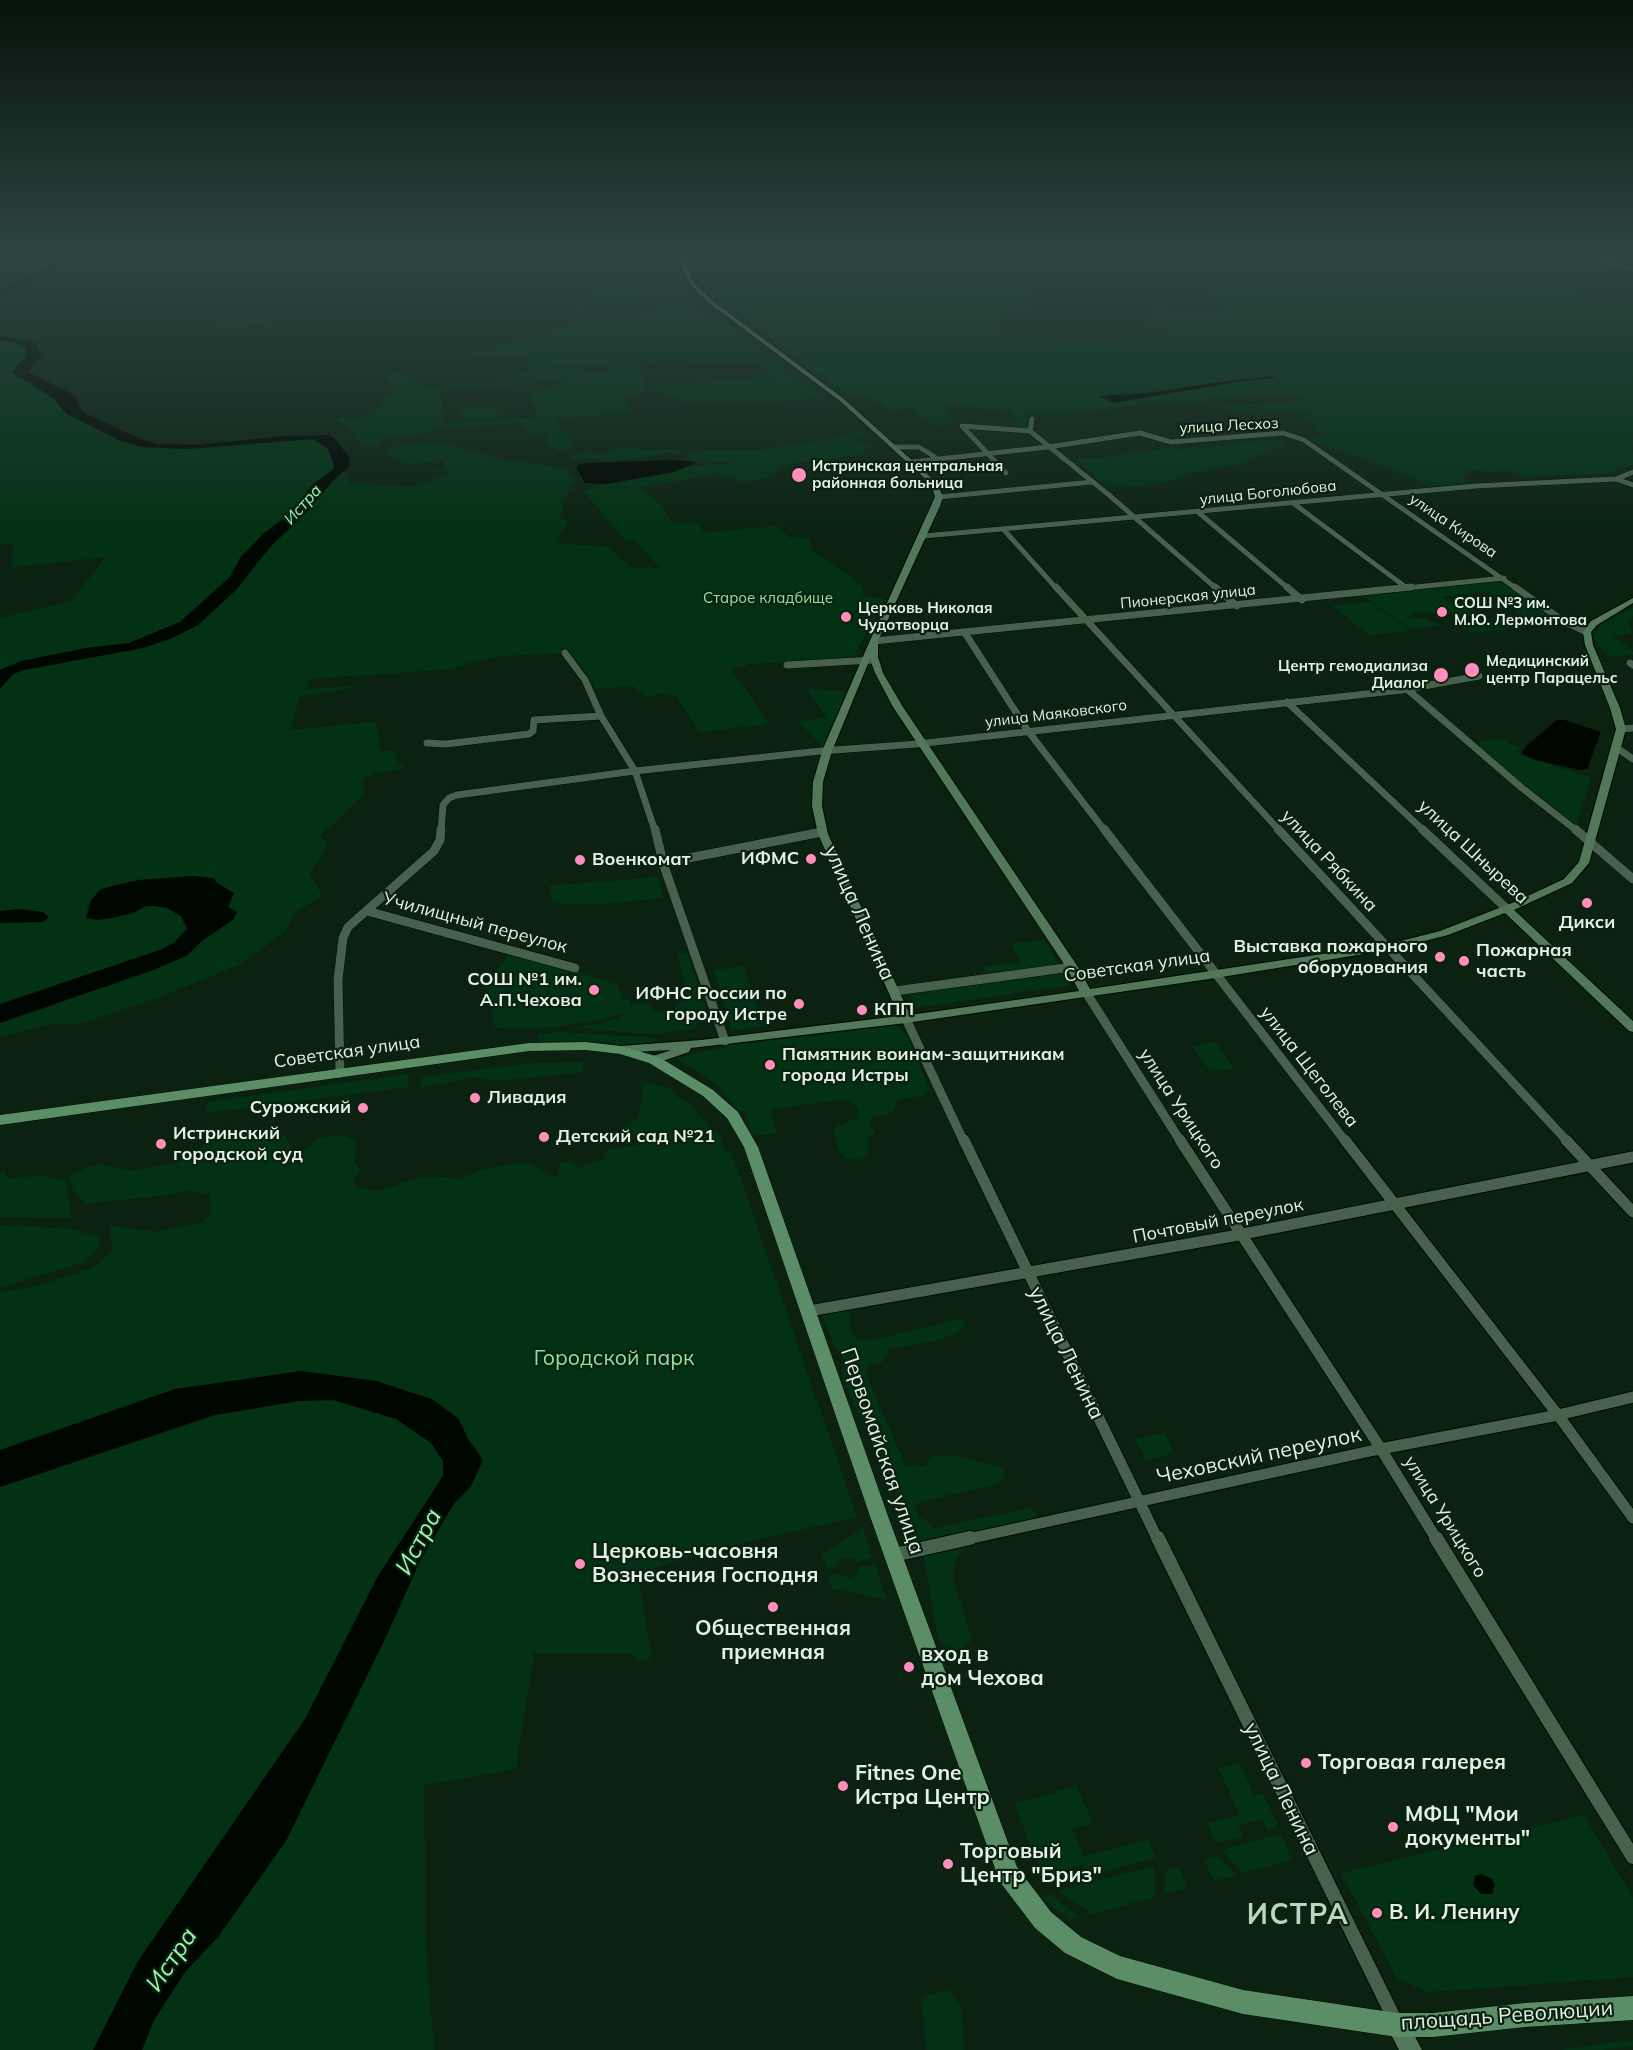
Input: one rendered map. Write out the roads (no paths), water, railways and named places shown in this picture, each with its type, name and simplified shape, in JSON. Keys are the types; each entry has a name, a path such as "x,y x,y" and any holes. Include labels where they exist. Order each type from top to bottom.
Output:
{"main road":[{"name":"Советская улица","path":"0,1120 529,1047 586,1046 621,1050"},
{"name":"Первомайская улица","path":"621,1050 654,1060 708,1093 733,1115 751,1147 1008,1874 1042,1920"},
{"name":"площадь Революции","path":"1042,1920 1073,1945 1117,1967 1243,2002 1397,2025 1433,2025 1525,2015 1633,2008"}],"street":[{"path":"772,348 842,400 882,435 934,483 939,497 1092,482"},
{"path":"1030,430 1032,419"},
{"path":"1006,473 962,426 1030,430 1237,606"},
{"name":"улица Лесхоз","path":"911,462 935,457 1048,447 1140,433 1171,442 1266,434 1283,434 1304,441"},
{"name":"улица Кирова","path":"1304,441 1566,622 1587,632"},
{"path":"895,447 919,447 935,457"},
{"path":"1616,479 1633,472"},
{"path":"1616,479 1633,485"},
{"name":"улица Боголюбова","path":"924,536 1513,483 1616,479"},
{"name":"улица Урицкого","path":"939,497 924,536 874,641 868,664 879,673 922,743 1072,966 1115,1041 1382,1449 1633,1857"},
{"path":"1293,503 1407,588"},
{"path":"1198,512 1302,600"},
{"name":"улица Рябкина","path":"1004,530 1171,714 1633,1212"},
{"name":"Пионерская улица","path":"874,641 1504,578"},
{"path":"1587,632 1594,623 1633,600"},
{"name":"Советская улица","path":"621,1050 701,1044 906,1019 1216,975 1389,947 1444,933 1507,909 1568,881 1584,863 1621,729 1615,708 1589,645 1587,632"},
{"name":"улица Щеголева","path":"965,633 1028,731 1558,1415 1633,1518"},
{"path":"565,653 585,680 601,716 635,771 651,814 663,863 725,1041"},
{"path":"787,665 868,664 879,673"},
{"name":"улица Ленина","path":"868,664 827,751 818,782 817,806 822,832 906,1019 1027,1273 1411,2050"},
{"name":"улица Маяковского","path":"367,911 434,851 440,840 443,805 449,798 465,792 635,771 922,743 1407,689 1479,676"},
{"path":"1407,689 1548,810 1589,840 1633,879"},
{"name":"улица Шнырева","path":"1287,702 1633,1028"},
{"path":"427,743 446,744 529,734 533,731 534,720 601,716"},
{"path":"1621,729 1633,728"},
{"path":"1617,748 1633,759"},
{"path":"663,863 822,832"},
{"path":"340,1073 337,1005 341,949 348,927 367,911"},
{"name":"Училищный переулок","path":"367,911 575,968"},
{"path":"895,991 1072,966"},
{"name":"Советская улица","path":"654,1060 701,1044"},
{"name":"Почтовый переулок","path":"809,1311 1241,1234 1633,1157"},
{"name":"Чеховский переулок","path":"894,1555 1382,1449 1558,1415 1633,1397"}],"water":[{"name":"Истра","path":"26,348 38,348 42,354 28,372 72,394 76,397 81,410 89,415 143,440 159,444 196,445 282,436 327,435 333,437 350,458 349,467 336,477 307,512 271,546 236,590 198,625 170,639 143,648 24,670 13,674 0,689 0,670 21,661 86,648 129,643 180,622 230,577 240,558 263,534 294,510 312,485 333,470 334,464 327,448 313,439 187,449 142,447 121,441 67,414 53,398 13,373 15,367 25,357"},
{"path":"1228,381 1232,383 1113,403 1099,396 1147,393"},
{"path":"671,460 697,462 674,472 606,484 585,483 576,468 586,463"},
{"path":"1557,720 1565,720 1601,732 1587,769 1579,770 1521,754 1526,746"},
{"path":"193,876 214,878 217,883 234,893 228,907 237,912 233,920 203,940 186,956 153,970 0,1023 0,1004 160,950 175,942 187,928 181,916 167,908 154,906 146,906 133,913 117,917 98,920 86,918 91,900 101,889 139,880"},
{"path":"20,909 43,912 49,917 43,922 0,923 0,911"},
{"name":"Истра","path":"301,1371 376,1381 432,1399 459,1419 468,1439 483,1460 471,1486 453,1505 420,1561 386,1637 286,1841 218,1937 185,1972 154,2020 142,2050 93,2050 138,1961 305,1719 378,1576 443,1476 443,1461 431,1443 396,1419 333,1400 299,1401 215,1415 0,1487 0,1450 175,1389"},
{"path":"1481,1874 1492,1879 1495,1885 1492,1894 1481,1894 1473,1885 1475,1876"}],"waterway":[{"path":"1229,382 1273,377"}],"place":[{"name":"Истринская центральная районная больница","path":"799,475"},
{"name":"СОШ №3 им. М.Ю. Лермонтова","path":"1442,612"},
{"name":"Церковь Николая Чудотворца","path":"846,617"},
{"name":"Медицинский центр Парацельс","path":"1472,670"},
{"name":"Центр гемодиализа Диалог","path":"1441,675"},
{"name":"ИФМС","path":"811,859"},
{"name":"Военкомат","path":"580,860"},
{"name":"Дикси","path":"1587,903"},
{"name":"Выставка пожарного оборудования","path":"1440,957"},
{"name":"Пожарная часть","path":"1464,961"},
{"name":"СОШ №1 им. А.П.Чехова","path":"594,990"},
{"name":"ИФНС России по городу Истре","path":"799,1004"},
{"name":"КПП","path":"862,1010"},
{"name":"Памятник воинам-защитникам города Истры","path":"770,1065"},
{"name":"Ливадия","path":"475,1098"},
{"name":"Сурожский","path":"363,1108"},
{"name":"Детский сад №21","path":"544,1137"},
{"name":"Истринский городской суд","path":"161,1144"},
{"name":"Церковь-часовня Вознесения Господня","path":"580,1564"},
{"name":"Общественная приемная","path":"773,1607"},
{"name":"вход в дом Чехова","path":"909,1667"},
{"name":"Торговая галерея","path":"1306,1763"},
{"name":"Fitnes One Истра Центр","path":"843,1786"},
{"name":"МФЦ \"Мои документы\"","path":"1393,1827"},
{"name":"Торговый Центр \"Бриз\"","path":"948,1864"},
{"name":"В. И. Ленину","path":"1377,1913"}],"district":[{"name":"ИСТРА","path":"1298,1916"}],"park label":[{"name":"Старое кладбище","path":"768,598"},
{"name":"Городской парк","path":"614,1359"}]}
